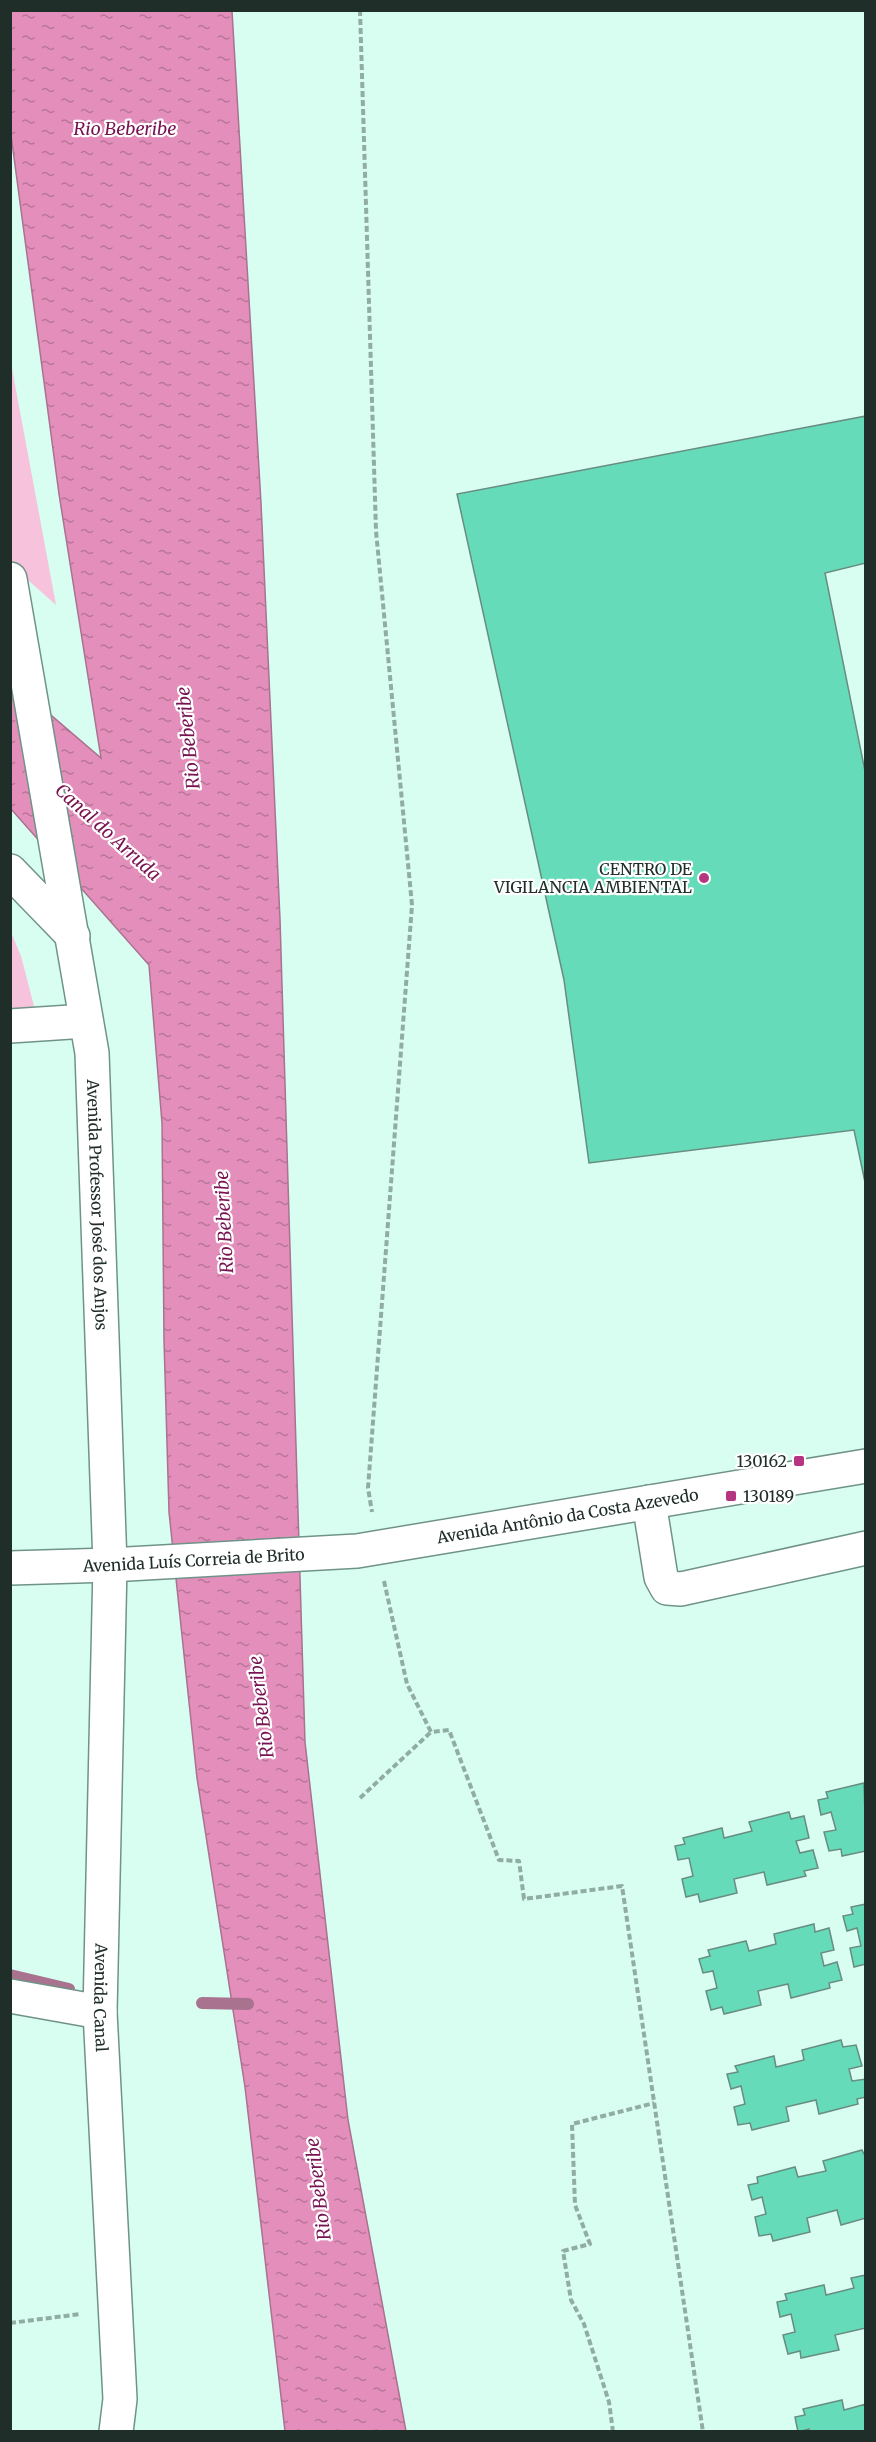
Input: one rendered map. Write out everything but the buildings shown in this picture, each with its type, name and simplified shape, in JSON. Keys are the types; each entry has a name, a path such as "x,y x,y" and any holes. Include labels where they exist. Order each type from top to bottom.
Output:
{"street":[{"name":"Avenida Professor José dos Anjos","path":"10,579 92,1053 126,1564"},
{"path":"10,871 73,936"},
{"path":"10,1026 86,1021"},
{"name":"Avenida Antônio da Costa Azevedo","path":"367,1549 866,1466"},
{"path":"649,1502 660,1577 667,1588 681,1589 866,1548"},
{"name":"Avenida Luís Correia de Brito","path":"10,1568 126,1564 367,1549"},
{"name":"Avenida Canal","path":"116,2432 120,2399 100,2012 126,1564"},
{"path":"10,1996 100,2012"}],"path":[{"path":"360,10 376,531 412,905 369,1488 367,1549 407,1684 431,1732"},
{"path":"360,1798 431,1732 448,1730 499,1860 519,1861 524,1899 622,1886 703,2432"},
{"path":"613,2432 609,2402 588,2335 572,2300 563,2251 590,2244 575,2205 572,2124 654,2103"},
{"path":"10,2323 115,2309"}],"shaded area":[{"path":"11,363 56,605 11,565"},
{"path":"10,930 21,956 36,1014 11,1015"}],"water":[{"name":"Rio Beberibe","path":"11,11 232,11 261,503 280,919 305,1742 348,2120 406,2431 285,2431 245,2087 197,1778 169,1512 164,1340 162,1123 149,965 11,809 10,680 101,758 59,494 11,135"}],"waterway":[{"path":"10,1975 69,1989"},
{"path":"202,2003 248,2004"}],"place":[{"name":"CENTRO DE VIGILANCIA AMBIENTAL","path":"704,878"},
{"name":"130162","path":"799,1461"},
{"name":"130189","path":"731,1496"}],"water label":[{"name":"Canal do Arruda","path":"108,832"}]}
